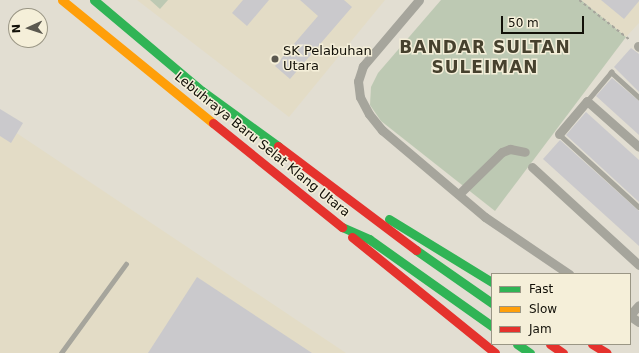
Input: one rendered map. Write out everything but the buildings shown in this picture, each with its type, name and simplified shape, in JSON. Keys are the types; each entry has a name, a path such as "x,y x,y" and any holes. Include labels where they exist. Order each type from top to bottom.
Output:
{"highway":[{"name":"Lebuhraya Baru Selat Klang Utara","path":"62,0 342,227 369,239 491,325"},
{"name":"Lebuhraya Baru Selat Klang Utara","path":"94,0 202,91 370,214 382,226 491,302"},
{"path":"370,214 388,218 491,281"},
{"path":"342,227 363,249 495,353"},
{"path":"518,345 530,353"},
{"path":"551,345 563,353"},
{"path":"594,345 607,353"}],"street":[{"path":"419,0 363,66 358,81 360,97 382,130 485,217 568,273"},
{"path":"558,134 587,101 639,147"},
{"path":"459,194 502,152 510,149 524,152"},
{"path":"532,167 639,264"},
{"path":"631,314 639,305"},
{"path":"631,316 639,322"}],"lane":[{"path":"587,101 611,72 639,97"},
{"path":"558,134 639,207"},
{"path":"62,353 126,264"}],"path":[{"path":"579,0 639,46"}],"shaded area":[{"name":"SK Pelabuhan Utara","path":"137,0 385,0 289,117"},
{"path":"581,0 639,0 639,23 626,37"},
{"path":"0,122 346,353 0,353"}],"green space":[{"path":"150,0 168,0 160,9"},
{"path":"441,0 581,0 626,37 495,211 381,121 370,105 371,87 378,73"}],"traffic: fast":[{"path":"94,0 202,91 278,146"},
{"path":"389,219 491,281"},
{"path":"342,227 369,239 491,325"},
{"path":"416,250 491,302"},
{"path":"518,345 530,353"}],"traffic: slow":[{"path":"62,0 213,123"}],"traffic: jam":[{"path":"213,123 342,227"},
{"path":"278,146 416,250"},
{"path":"352,237 495,353"},
{"path":"551,345 563,353"},
{"path":"594,345 607,353"}],"place":[{"name":"SK Pelabuhan Utara","path":"275,59"}],"district":[{"name":"BANDAR SULTAN SULEIMAN","path":"485,58"}]}
